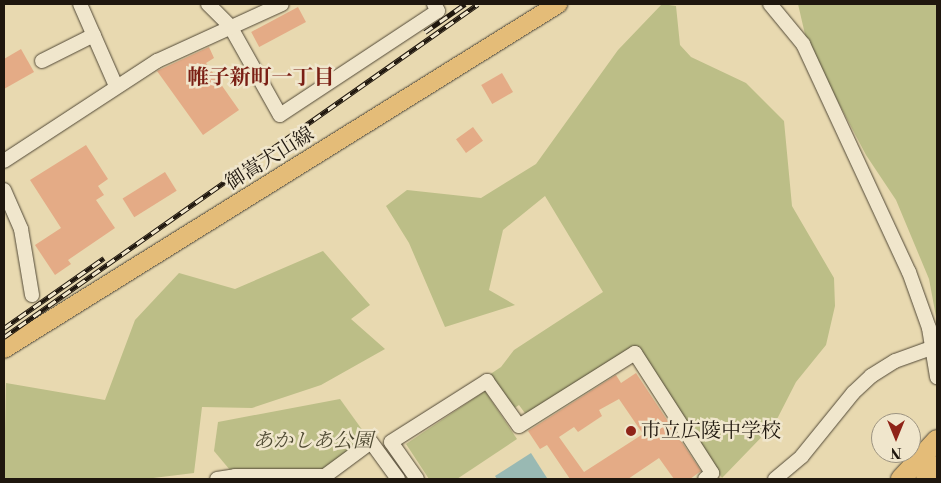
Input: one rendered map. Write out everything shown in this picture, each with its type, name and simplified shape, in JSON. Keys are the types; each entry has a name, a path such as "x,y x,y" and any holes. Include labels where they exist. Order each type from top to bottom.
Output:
{"highway":[{"path":"902,479 937,440"},
{"path":"926,479 937,466"}],"main road":[{"name":"御嵩犬山線","path":"4,349 558,4"}],"street":[{"path":"80,4 116,86"},
{"path":"208,4 230,26 280,115 438,11 434,4"},
{"path":"4,161 116,86 157,61 230,26 282,4"},
{"path":"770,4 803,44 909,272 934,347 937,378"},
{"path":"42,61 94,36"},
{"path":"4,190 21,229 32,295"},
{"path":"776,479 802,456 853,393 872,376 895,361 934,347"},
{"path":"417,479 391,442 487,381 519,426 635,353 712,473 705,479"},
{"path":"217,479 235,476 325,476 371,442 398,479"}],"green space":[{"path":"662,4 676,6 680,45 691,57 746,83 784,121 792,206 834,278 835,306 826,345 796,382 775,423 722,478 637,346 527,416 519,405 513,409 489,375 501,367 514,350 603,292 545,196 503,230 489,290 515,305 445,327 409,243 386,206 407,190 481,198 536,164 618,50"},
{"path":"798,4 937,4 937,322 929,279 896,200 866,155 807,43"},
{"path":"323,251 370,305 351,319 385,349 321,385 252,408 202,407 194,473 145,479 4,479 6,383 105,400 135,320 179,273 235,289"},
{"path":"485,391 517,439 457,479 429,479 406,444"},
{"name":"あかしあ公園","path":"340,399 371,442 325,476 235,476 214,451 218,422"}],"water":[{"path":"531,453 547,478 497,479 495,476"}],"building":[{"path":"298,7 306,22 259,47 251,32"},
{"path":"209,47 214,58 206,63 239,110 203,135 157,71"},
{"path":"21,49 34,72 4,89 4,59"},
{"path":"502,73 513,92 492,104 481,85"},
{"path":"473,127 483,141 466,153 456,139"},
{"path":"86,145 108,179 98,186 104,195 96,200 115,228 68,260 71,264 55,275 35,245 61,228 30,180"},
{"path":"165,172 177,191 134,217 123,198"},
{"path":"636,373 701,471 690,479 674,479 659,458 628,479 570,479 547,445 540,449 528,431 616,375 621,383","holes":["619,399 643,434 584,472 559,437 574,427 578,432 602,416 599,410"]}],"railway":[{"path":"425,32 465,4"},
{"path":"4,337 478,4"},
{"path":"4,328 104,258"}],"place":[{"name":"市立広陵中学校","path":"631,431"}],"district":[{"name":"帷子新町一丁目","path":"261,78"}]}
